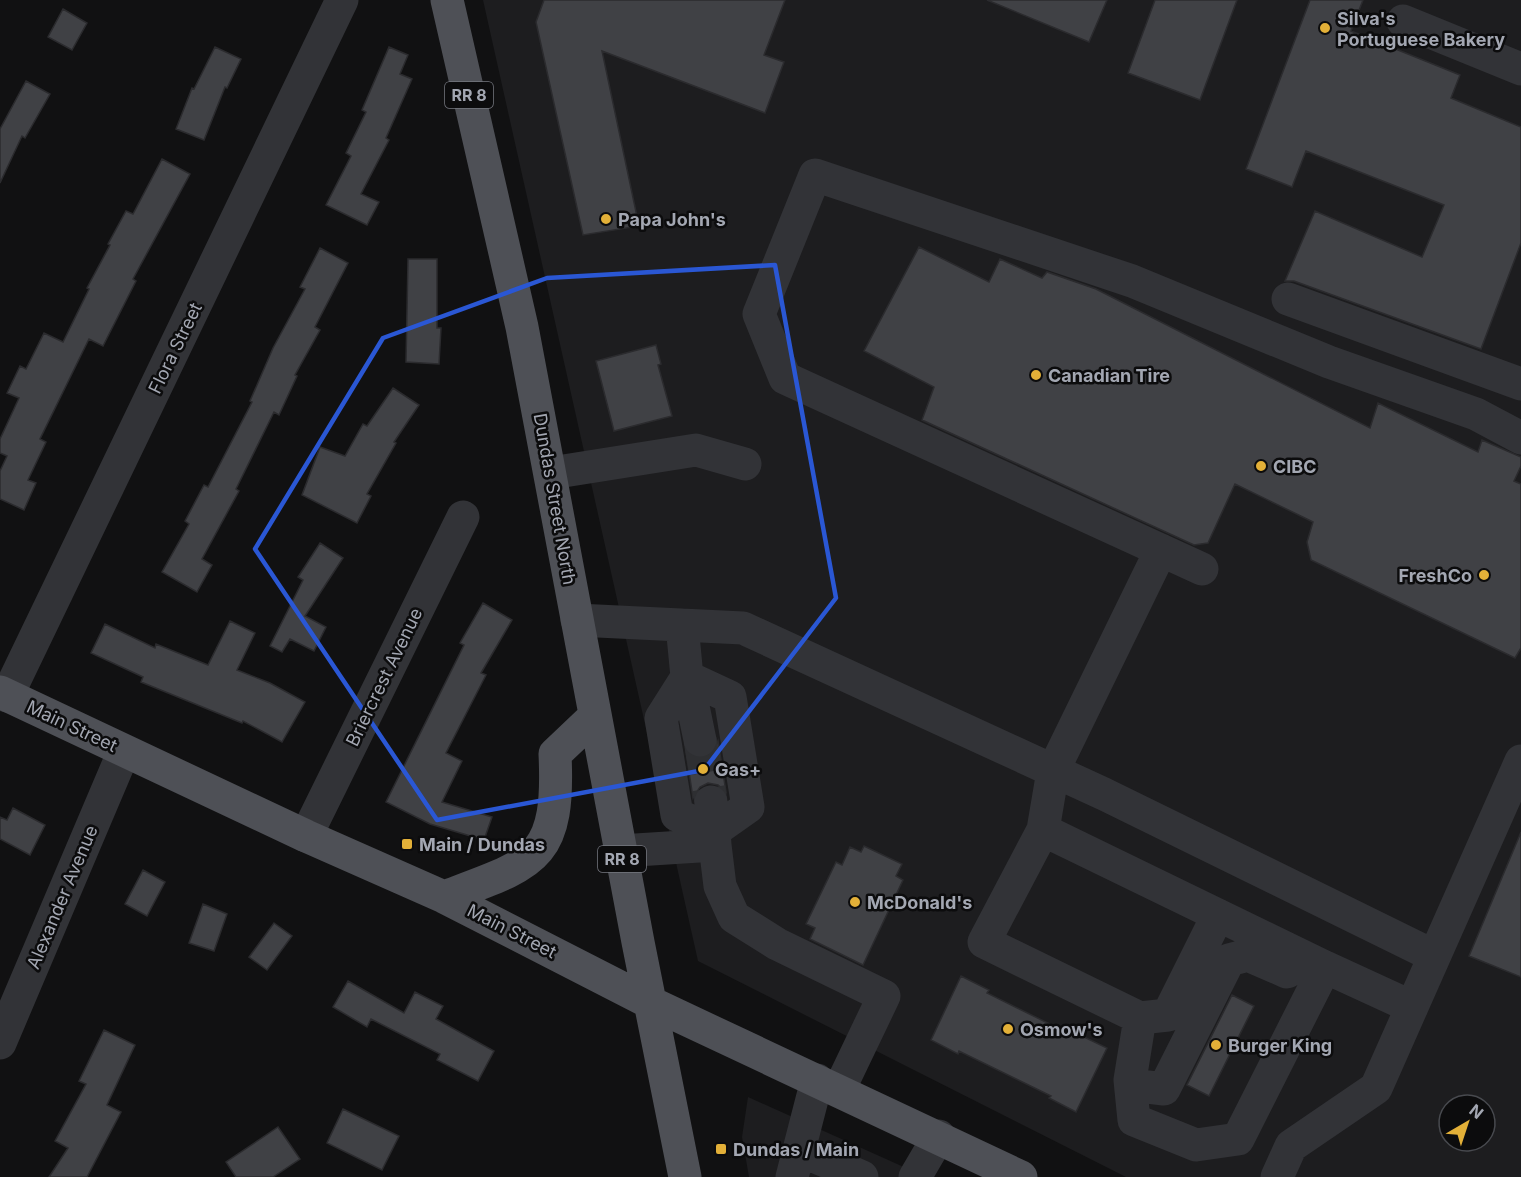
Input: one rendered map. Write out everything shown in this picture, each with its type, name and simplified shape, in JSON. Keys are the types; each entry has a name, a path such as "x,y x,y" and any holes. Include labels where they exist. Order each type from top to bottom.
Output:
{"main road":[{"name":"Dundas Street North","path":"446,0 520,316 649,1002"},
{"name":"Main Street","path":"4,694 306,836 444,897 649,1002 939,1136 1013,1175"},
{"path":"444,897 516,869 540,847 554,816 557,793 555,754 595,716"},
{"name":"RR 8","path":"649,1002 685,1177"}],"street":[{"name":"Flora Street","path":"4,694 342,0"},
{"path":"1403,21 1521,69"},
{"path":"1202,569 785,378 759,314 815,174 1132,281 1329,362 1476,414 1521,438"},
{"path":"1288,299 1521,384"},
{"path":"551,473 696,450 745,464"},
{"name":"Briercrest Avenue","path":"306,836 463,517"},
{"path":"1161,550 1053,771 1043,830 984,942 1140,1018 1168,1015 1218,915"},
{"path":"577,620 743,628 1053,771 1434,956"},
{"path":"682,625 687,677 700,740"},
{"path":"687,677 661,718 677,815 713,826"},
{"path":"620,851 713,826 748,807 730,697 687,677"},
{"name":"Alexander Avenue","path":"0,1043 124,750"},
{"path":"1277,1177 1292,1146 1376,1088 1521,761"},
{"path":"713,826 720,886 734,917 777,944 884,996 828,1085 796,1164 862,1177"},
{"path":"1043,830 1218,915 1320,976"},
{"path":"1131,1085 1164,1089 1229,960 1248,954 1412,1007"},
{"path":"1140,1018 1131,1085 1134,1120 1196,1145 1238,1139 1320,976"},
{"path":"915,1177 939,1136"}],"highlighted area":[{"path":"775,265 836,598 704,770 437,820 255,549 383,338 547,278"}],"shaded area":[{"path":"483,0 1521,0 1521,1177 1126,1177 698,961"},
{"path":"748,1097 926,1177 749,1177 742,1137"}],"building":[{"path":"544,0 785,0 764,55 784,62 765,113 602,51 639,226 583,235 536,22"},
{"path":"987,0 1107,0 1089,42"},
{"path":"1155,0 1237,0 1200,100 1128,73"},
{"path":"1310,0 1363,0 1351,31 1460,75 1451,98 1521,127 1521,243 1481,349 1294,281 1285,281 1315,211 1422,257 1444,205 1306,151 1292,187 1246,169"},
{"path":"63,9 87,23 72,50 48,37"},
{"path":"215,47 241,59 227,88 225,87 204,140 176,129 192,88 194,89"},
{"path":"389,47 408,55 400,74 412,79 386,138 389,140 361,194 379,202 367,225 326,205 351,156 346,153 366,112 362,110"},
{"path":"26,81 50,94 25,138 22,136 0,183 0,129"},
{"path":"162,159 190,174 133,279 136,281 103,346 89,339 40,439 46,442 28,480 36,483 24,510 0,499 0,471 7,456 0,453 0,439 19,398 7,393 20,366 26,369 44,333 63,342 89,289 87,288 110,245 108,244 126,211 133,214"},
{"path":"919,247 989,282 1000,259 1042,278 1047,272 1096,289 1370,428 1378,403 1478,452 1482,440 1521,457 1521,466 1514,481 1521,484 1521,648 1515,658 1311,560 1307,542 1313,522 1235,484 1208,543 1194,545 922,420 934,387 864,351"},
{"path":"320,248 348,263 315,327 320,330 295,375 297,376 279,415 274,412 236,489 239,491 202,559 212,565 197,592 162,572 189,524 185,521 204,485 208,487 252,402 250,401 273,348 305,289 300,287"},
{"path":"408,259 437,259 437,328 441,328 439,364 406,362"},
{"path":"656,345 661,364 658,365 672,416 614,431 596,361"},
{"path":"393,388 419,405 394,442 396,443 367,494 371,496 357,523 302,495 320,447 345,456 363,424 367,426"},
{"path":"320,543 343,558 305,616 326,627 314,651 290,639 282,652 270,646 303,580 298,577"},
{"path":"483,603 512,620 481,673 486,675 446,753 462,761 442,802 492,817 484,840 430,824 386,802 464,645 460,643"},
{"path":"230,621 255,633 237,670 270,683 305,702 282,742 243,721 242,723 141,682 143,677 91,653 105,624 155,648 156,644 208,665"},
{"path":"718,741 726,792 718,785 708,783 700,787 693,798 686,752 694,758 704,758 713,754"},
{"path":"13,808 45,825 30,855 0,839 0,817 7,820"},
{"path":"1521,832 1521,977 1469,956"},
{"name":"McDonald's","path":"864,846 902,864 896,876 903,880 863,965 810,939 815,928 806,924 836,862 842,865 850,847 861,852"},
{"path":"143,870 165,882 147,916 125,904"},
{"path":"203,904 227,914 214,951 189,943"},
{"path":"274,923 292,936 267,970 249,957"},
{"path":"961,976 989,990 987,993 1078,1038 1080,1035 1107,1048 1076,1112 1049,1098 1051,1096 959,1051 958,1054 931,1040"},
{"path":"348,981 404,1013 415,992 443,1006 436,1019 494,1051 478,1081 437,1060 440,1054 371,1019 367,1027 333,1007"},
{"name":"Burger King","path":"1232,995 1254,1006 1209,1096 1187,1085"},
{"path":"104,1030 135,1045 107,1105 121,1112 87,1177 49,1177 68,1148 55,1141 86,1084 79,1081"},
{"path":"343,1109 399,1136 382,1170 327,1143"},
{"path":"278,1127 300,1159 273,1177 236,1177 226,1162"}],"tunnel":[{"path":"700,740 711,802"}],"place":[{"name":"Silva's Portuguese Bakery","path":"1325,28"},
{"name":"Papa John's","path":"606,219"},
{"name":"Canadian Tire","path":"1036,375"},
{"name":"CIBC","path":"1261,466"},
{"name":"FreshCo","path":"1484,575"},
{"name":"Gas+","path":"703,769"},
{"name":"Main / Dundas","path":"407,844"},
{"name":"McDonald's","path":"855,902"},
{"name":"Osmow's","path":"1008,1029"},
{"name":"Burger King","path":"1216,1045"},
{"name":"Dundas / Main","path":"721,1149"}]}
